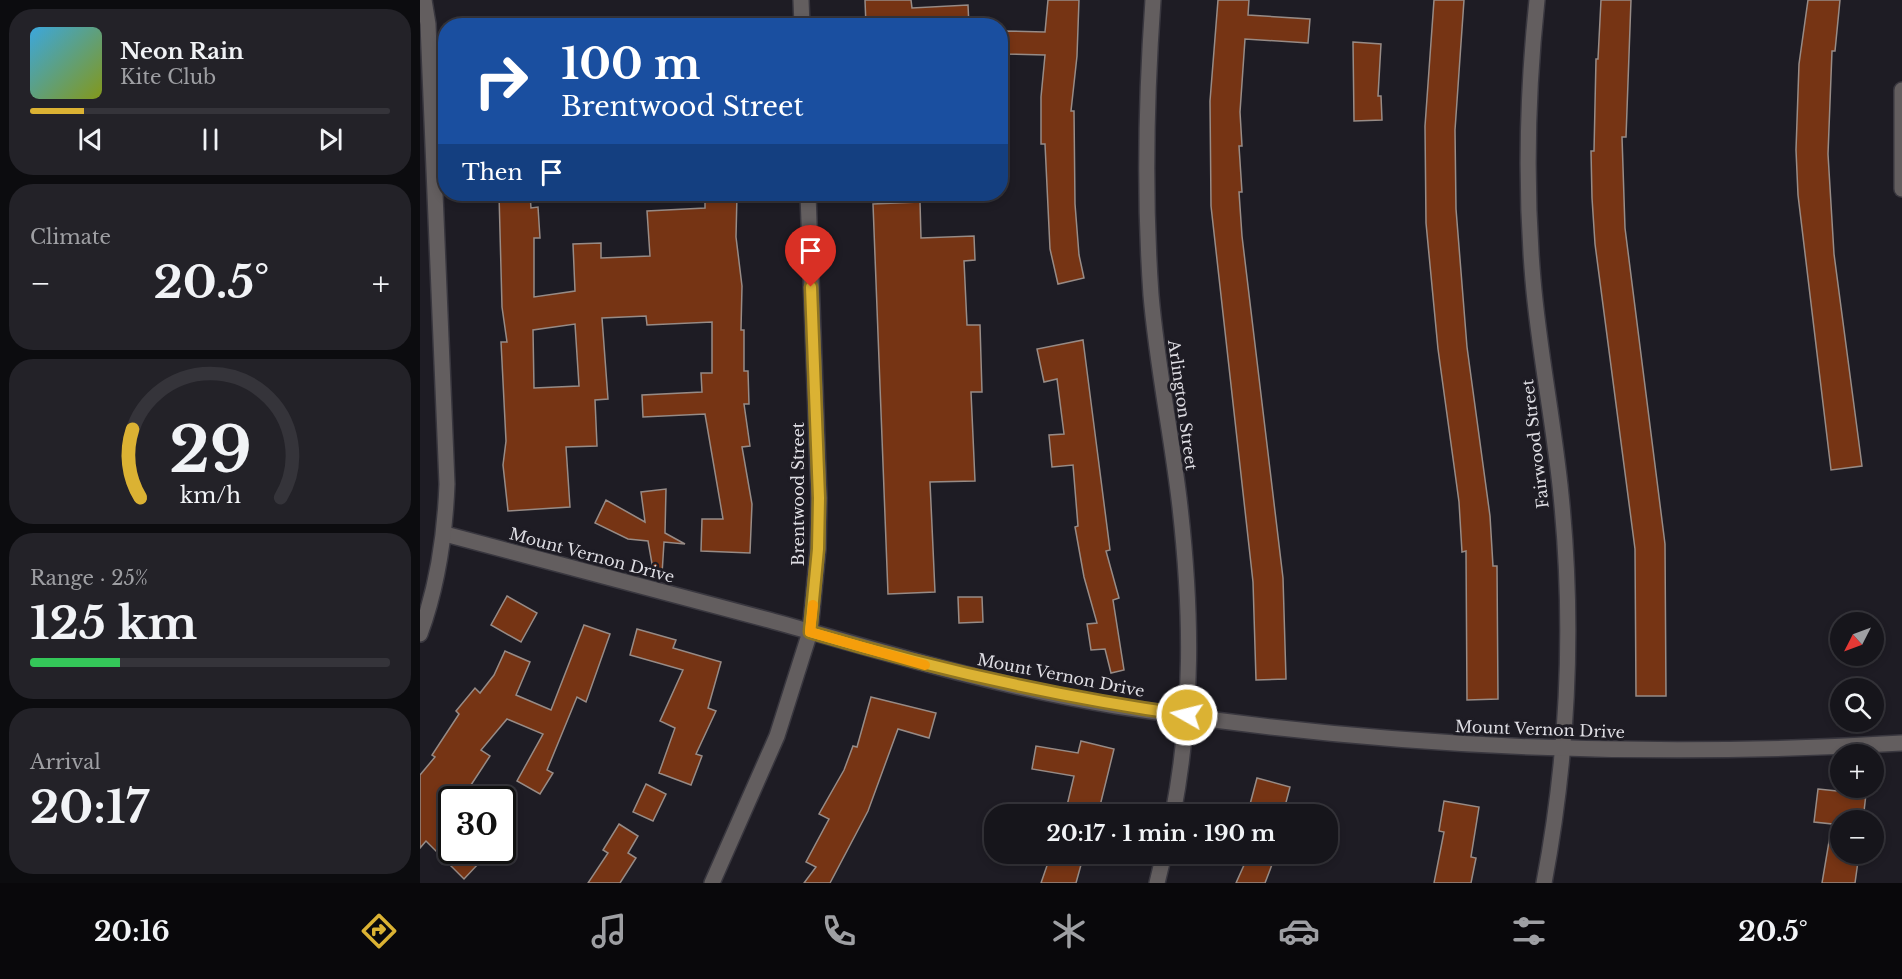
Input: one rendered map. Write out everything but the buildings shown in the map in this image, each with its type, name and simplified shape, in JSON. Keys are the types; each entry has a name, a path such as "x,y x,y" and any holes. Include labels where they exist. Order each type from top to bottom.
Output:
{"street":[{"path":"420,634 427,614 445,534 447,472 428,24 424,0"},
{"path":"801,0 802,18"},
{"name":"Arlington Street","path":"1153,0 1146,99 1145,183 1152,307 1187,578 1190,671 1187,715 1174,804"},
{"name":"Fairwood Street","path":"1537,0 1530,70 1528,205 1533,282 1561,497 1567,663 1563,750 1544,883"},
{"path":"1902,90 1902,189"},
{"name":"Brentwood Street","path":"712,883 777,736 810,632 818,549 819,498 808,201"},
{"name":"Mount Vernon Drive","path":"445,534 810,632 900,659 1007,685 1116,706 1381,739 1563,750 1902,743"},
{"path":"1156,883 1161,864"}],"slow traffic":[{"path":"813,605 810,632 925,665"}],"route":[{"path":"811,287 819,498 818,549 810,632 900,659 1007,685 1116,706 1187,715"}]}
